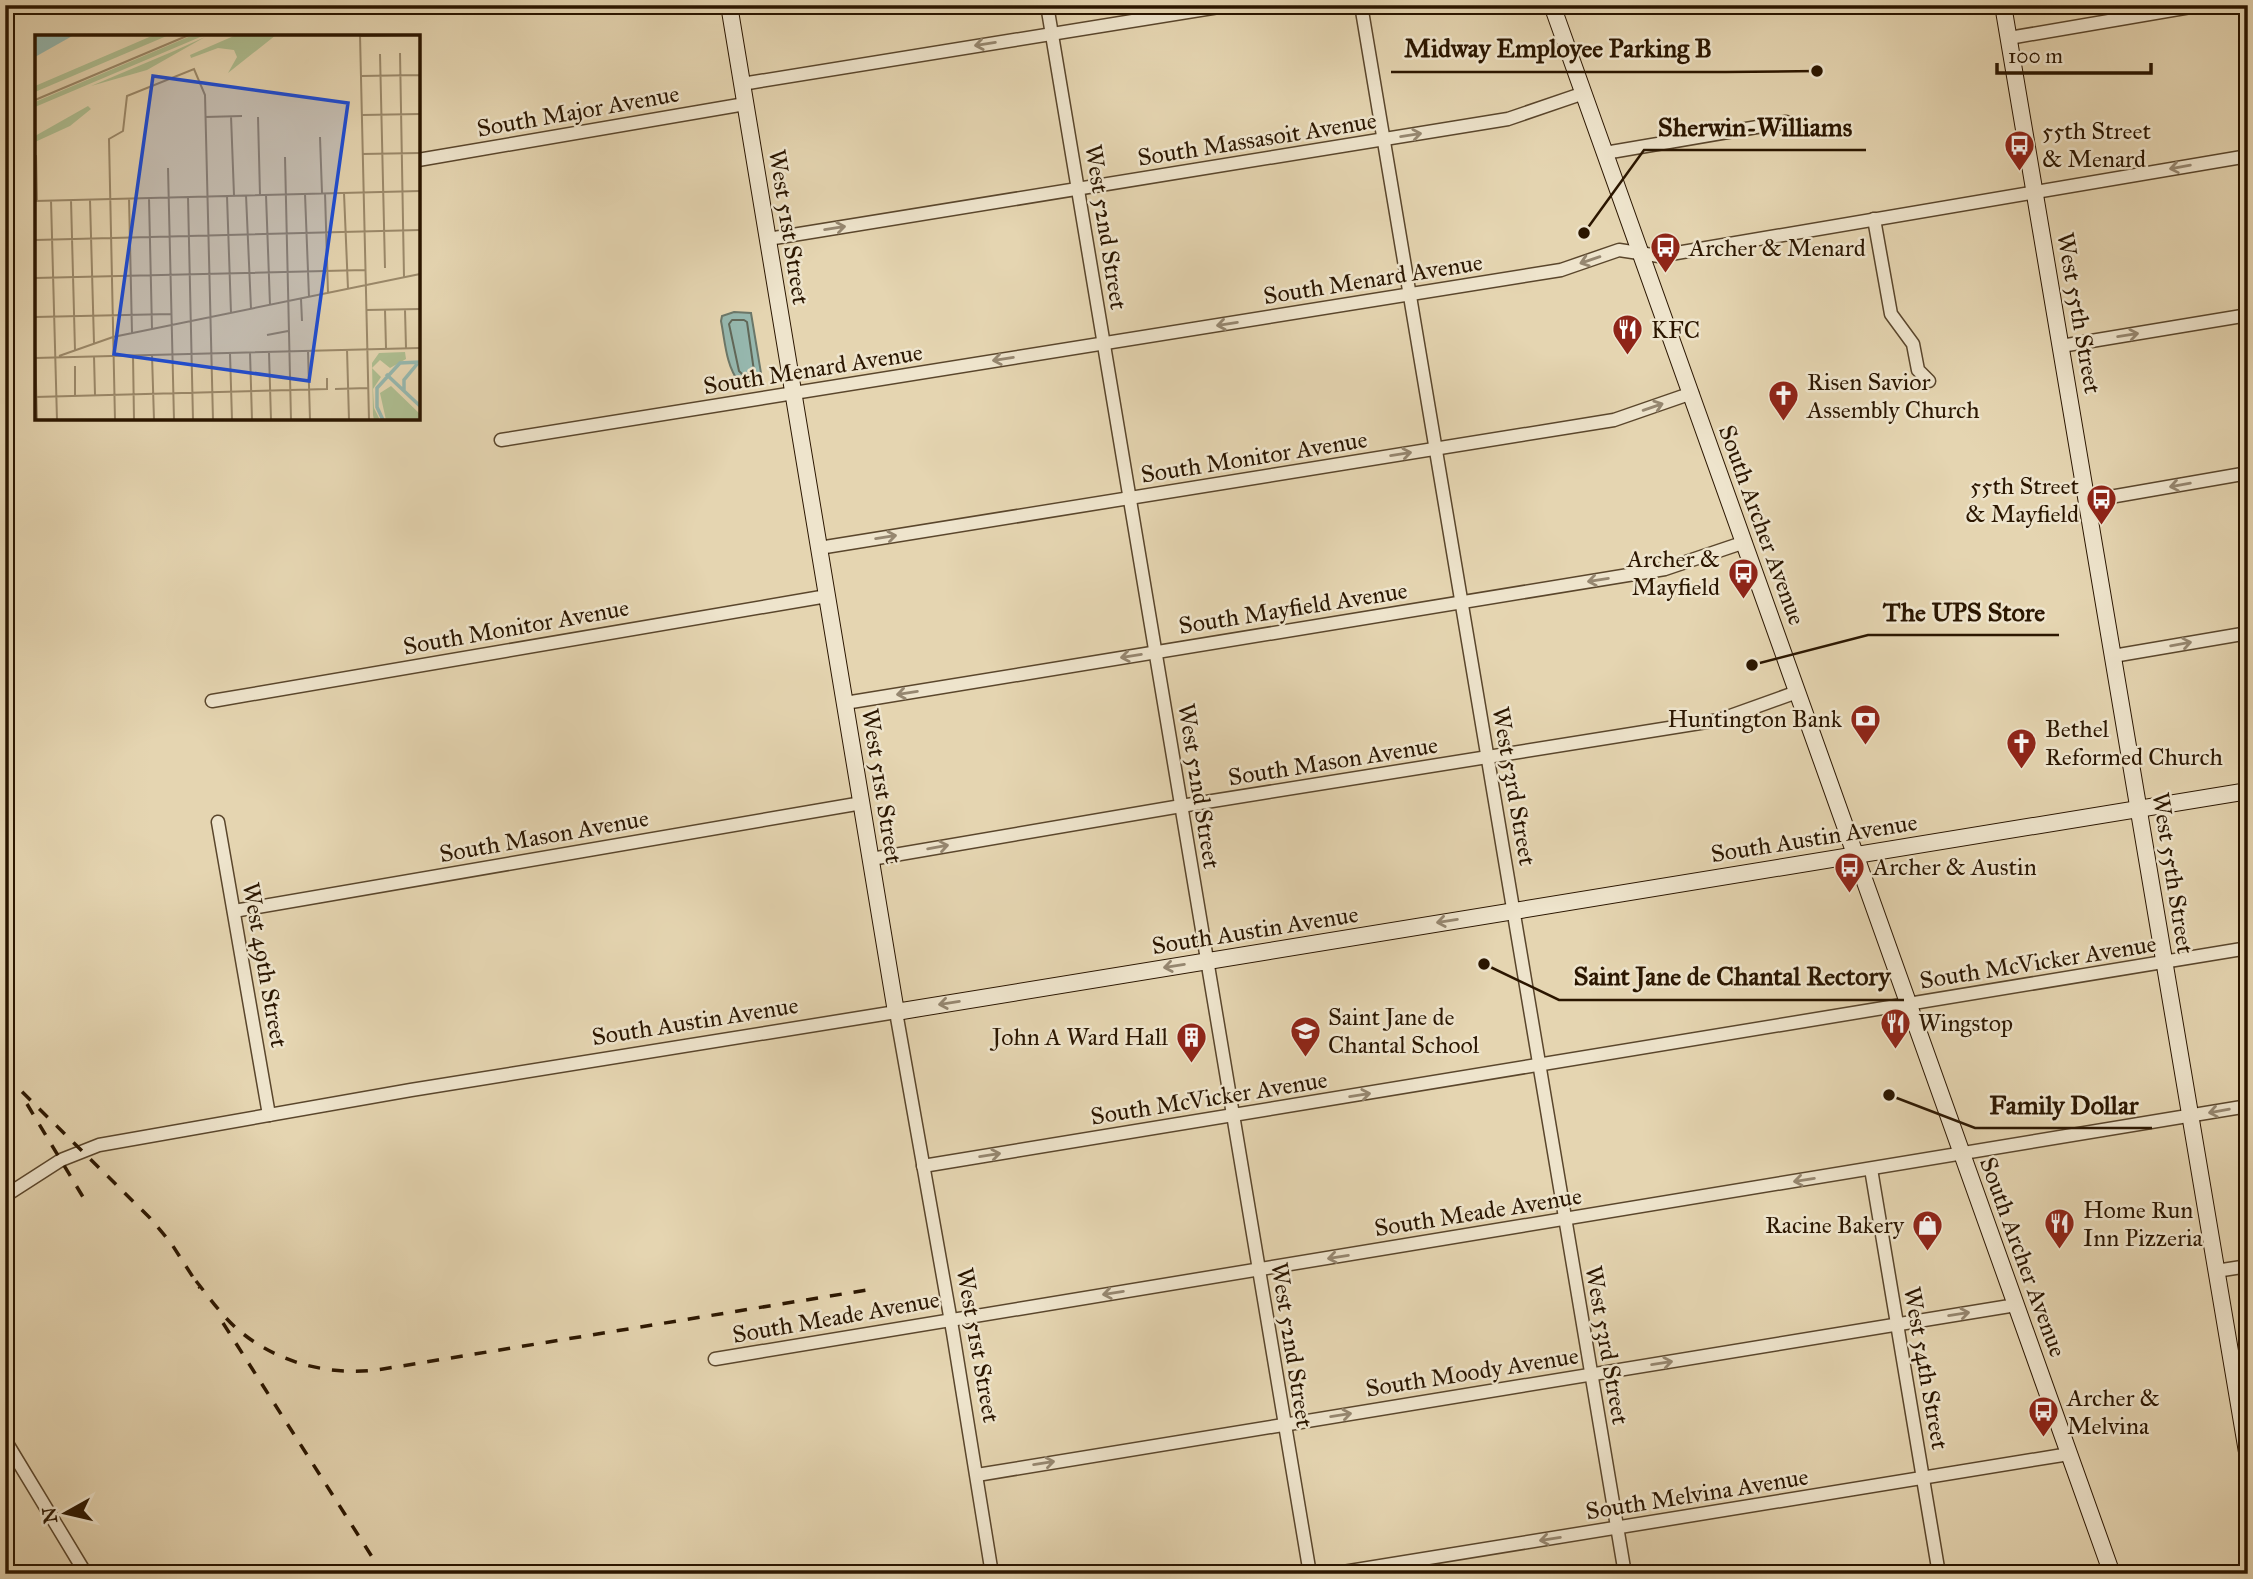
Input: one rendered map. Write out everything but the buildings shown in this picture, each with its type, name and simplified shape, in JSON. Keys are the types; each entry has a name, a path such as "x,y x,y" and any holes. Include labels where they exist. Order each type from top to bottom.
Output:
{"main road":[{"name":"West 51st Street","path":"729,5 896,1012"},
{"name":"South Archer Avenue","path":"1552,5 2112,1574"},
{"name":"West 55th Street","path":"2004,5 2216,1271 2245,1425 2248,1458"},
{"name":"South Austin Avenue","path":"896,1012 2248,791"}],"street":[{"name":"West 52nd Street","path":"1047,5 1310,1574"},
{"path":"742,84 1231,5"},
{"name":"West 53rd Street","path":"1361,5 1625,1574"},
{"path":"2009,38 2202,5"},
{"name":"South Massasoit Avenue","path":"768,239 1508,119 1584,93"},
{"name":"South Major Avenue","path":"420,160 745,104"},
{"path":"1605,153 1786,122"},
{"name":"South Menard Avenue","path":"501,440 1561,270 1619,250 1660,256 2248,156"},
{"path":"1874,219 1891,313 1913,344 1918,370 1929,381"},
{"path":"2061,346 2248,315"},
{"name":"South Monitor Avenue","path":"819,548 1614,420 1692,393"},
{"path":"2087,501 2248,473"},
{"name":"South Mayfield Avenue","path":"845,703 1665,569 1745,542"},
{"name":"South Monitor Avenue","path":"212,701 827,596"},
{"path":"2113,656 2248,633"},
{"name":"South Mason Avenue","path":"871,859 1181,806 1719,720 1797,692"},
{"name":"South Mason Avenue","path":"234,911 862,803"},
{"name":"West 49th Street","path":"218,822 269,1115"},
{"name":"South McVicker Avenue","path":"923,1166 2248,948"},
{"name":"South Austin Avenue","path":"5,1196 61,1160 99,1144 896,1012"},
{"name":"West 51st Street","path":"896,1012 992,1574"},
{"name":"South Meade Avenue","path":"715,1359 2248,1106"},
{"name":"West 54th Street","path":"1871,1169 1939,1574"},
{"path":"2216,1271 2248,1266"},
{"name":"South Moody Avenue","path":"976,1475 2016,1305"},
{"path":"5,1440 86,1574"},
{"name":"South Melvina Avenue","path":"1331,1574 2069,1454"}],"water":[{"path":"734,312 751,313 761,378 748,382 739,382 731,369 727,353 721,321 722,316"}],"railway":[{"path":"5,1075 150,1218 171,1243 200,1288"},
{"path":"27,1104 83,1197"},
{"path":"196,1281 235,1327 268,1350 304,1364 343,1371 383,1369 873,1289"},
{"path":"223,1323 383,1574"}],"place":[{"name":"Midway Employee Parking B","path":"1817,71"},
{"name":"55th Street & Menard","path":"2019,172"},
{"name":"Sherwin-Williams","path":"1584,233"},
{"name":"Archer & Menard","path":"1666,275"},
{"name":"KFC","path":"1628,357"},
{"name":"Risen Savior Assembly Church","path":"1784,423"},
{"name":"55th Street & Mayfield","path":"2102,527"},
{"name":"Archer & Mayfield","path":"1743,600"},
{"name":"The UPS Store","path":"1752,665"},
{"name":"Huntington Bank","path":"1865,746"},
{"name":"Bethel Reformed Church","path":"2022,770"},
{"name":"Archer & Austin","path":"1850,894"},
{"name":"Saint Jane de Chantal Rectory","path":"1484,964"},
{"name":"Wingstop","path":"1895,1050"},
{"name":"Saint Jane de Chantal School","path":"1305,1058"},
{"name":"John A Ward Hall","path":"1191,1064"},
{"name":"Family Dollar","path":"1889,1095"},
{"name":"Home Run Inn Pizzeria","path":"2060,1251"},
{"name":"Racine Bakery","path":"1927,1252"},
{"name":"Archer & Melvina","path":"2044,1439"}]}
